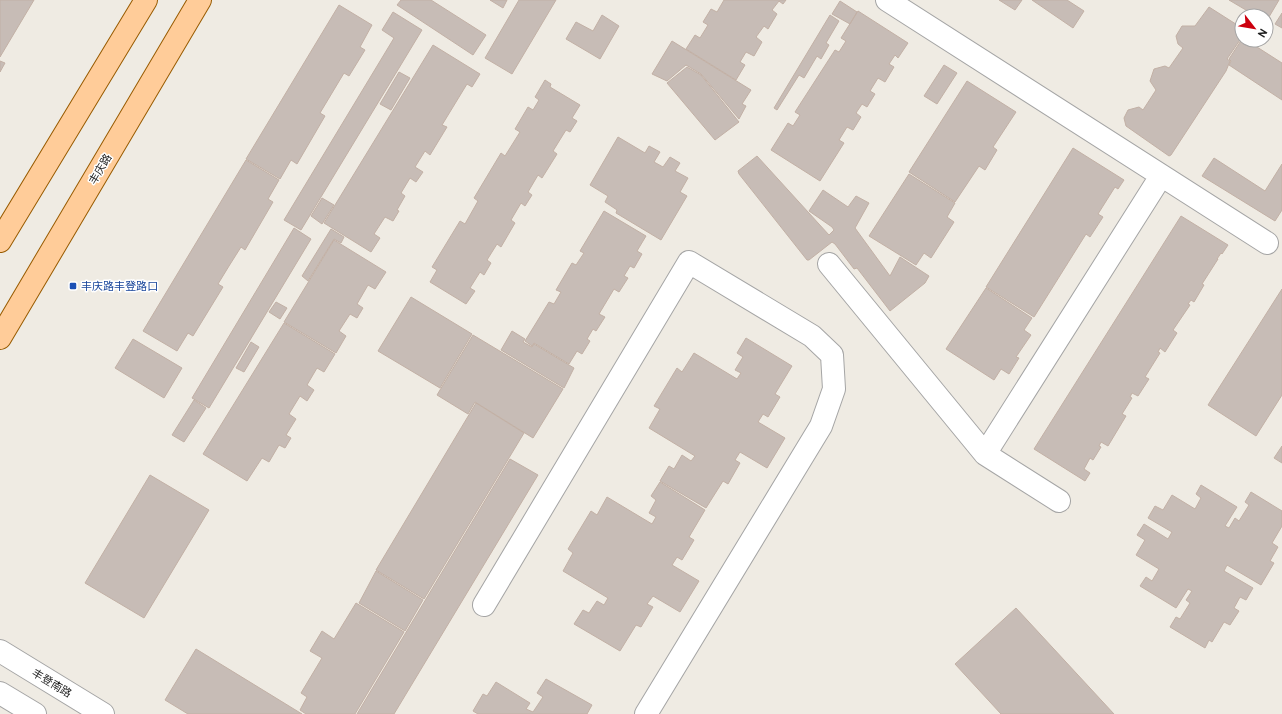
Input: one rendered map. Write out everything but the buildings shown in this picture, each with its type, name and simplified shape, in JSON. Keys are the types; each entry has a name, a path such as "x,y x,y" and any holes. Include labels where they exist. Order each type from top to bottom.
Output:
{"main road":[{"path":"0,241 146,0"},
{"name":"丰庆路","path":"0,338 200,0"}],"street":[{"path":"887,0 1268,243"},
{"path":"985,454 1161,176"},
{"path":"484,605 689,262 812,336 832,355 834,389 821,426 646,714"},
{"path":"830,264 985,454 1059,501"},
{"name":"丰登南路","path":"0,651 103,714"},
{"path":"0,693 36,714"}],"place":[{"name":"丰庆路丰登路口","path":"73,286"}]}
